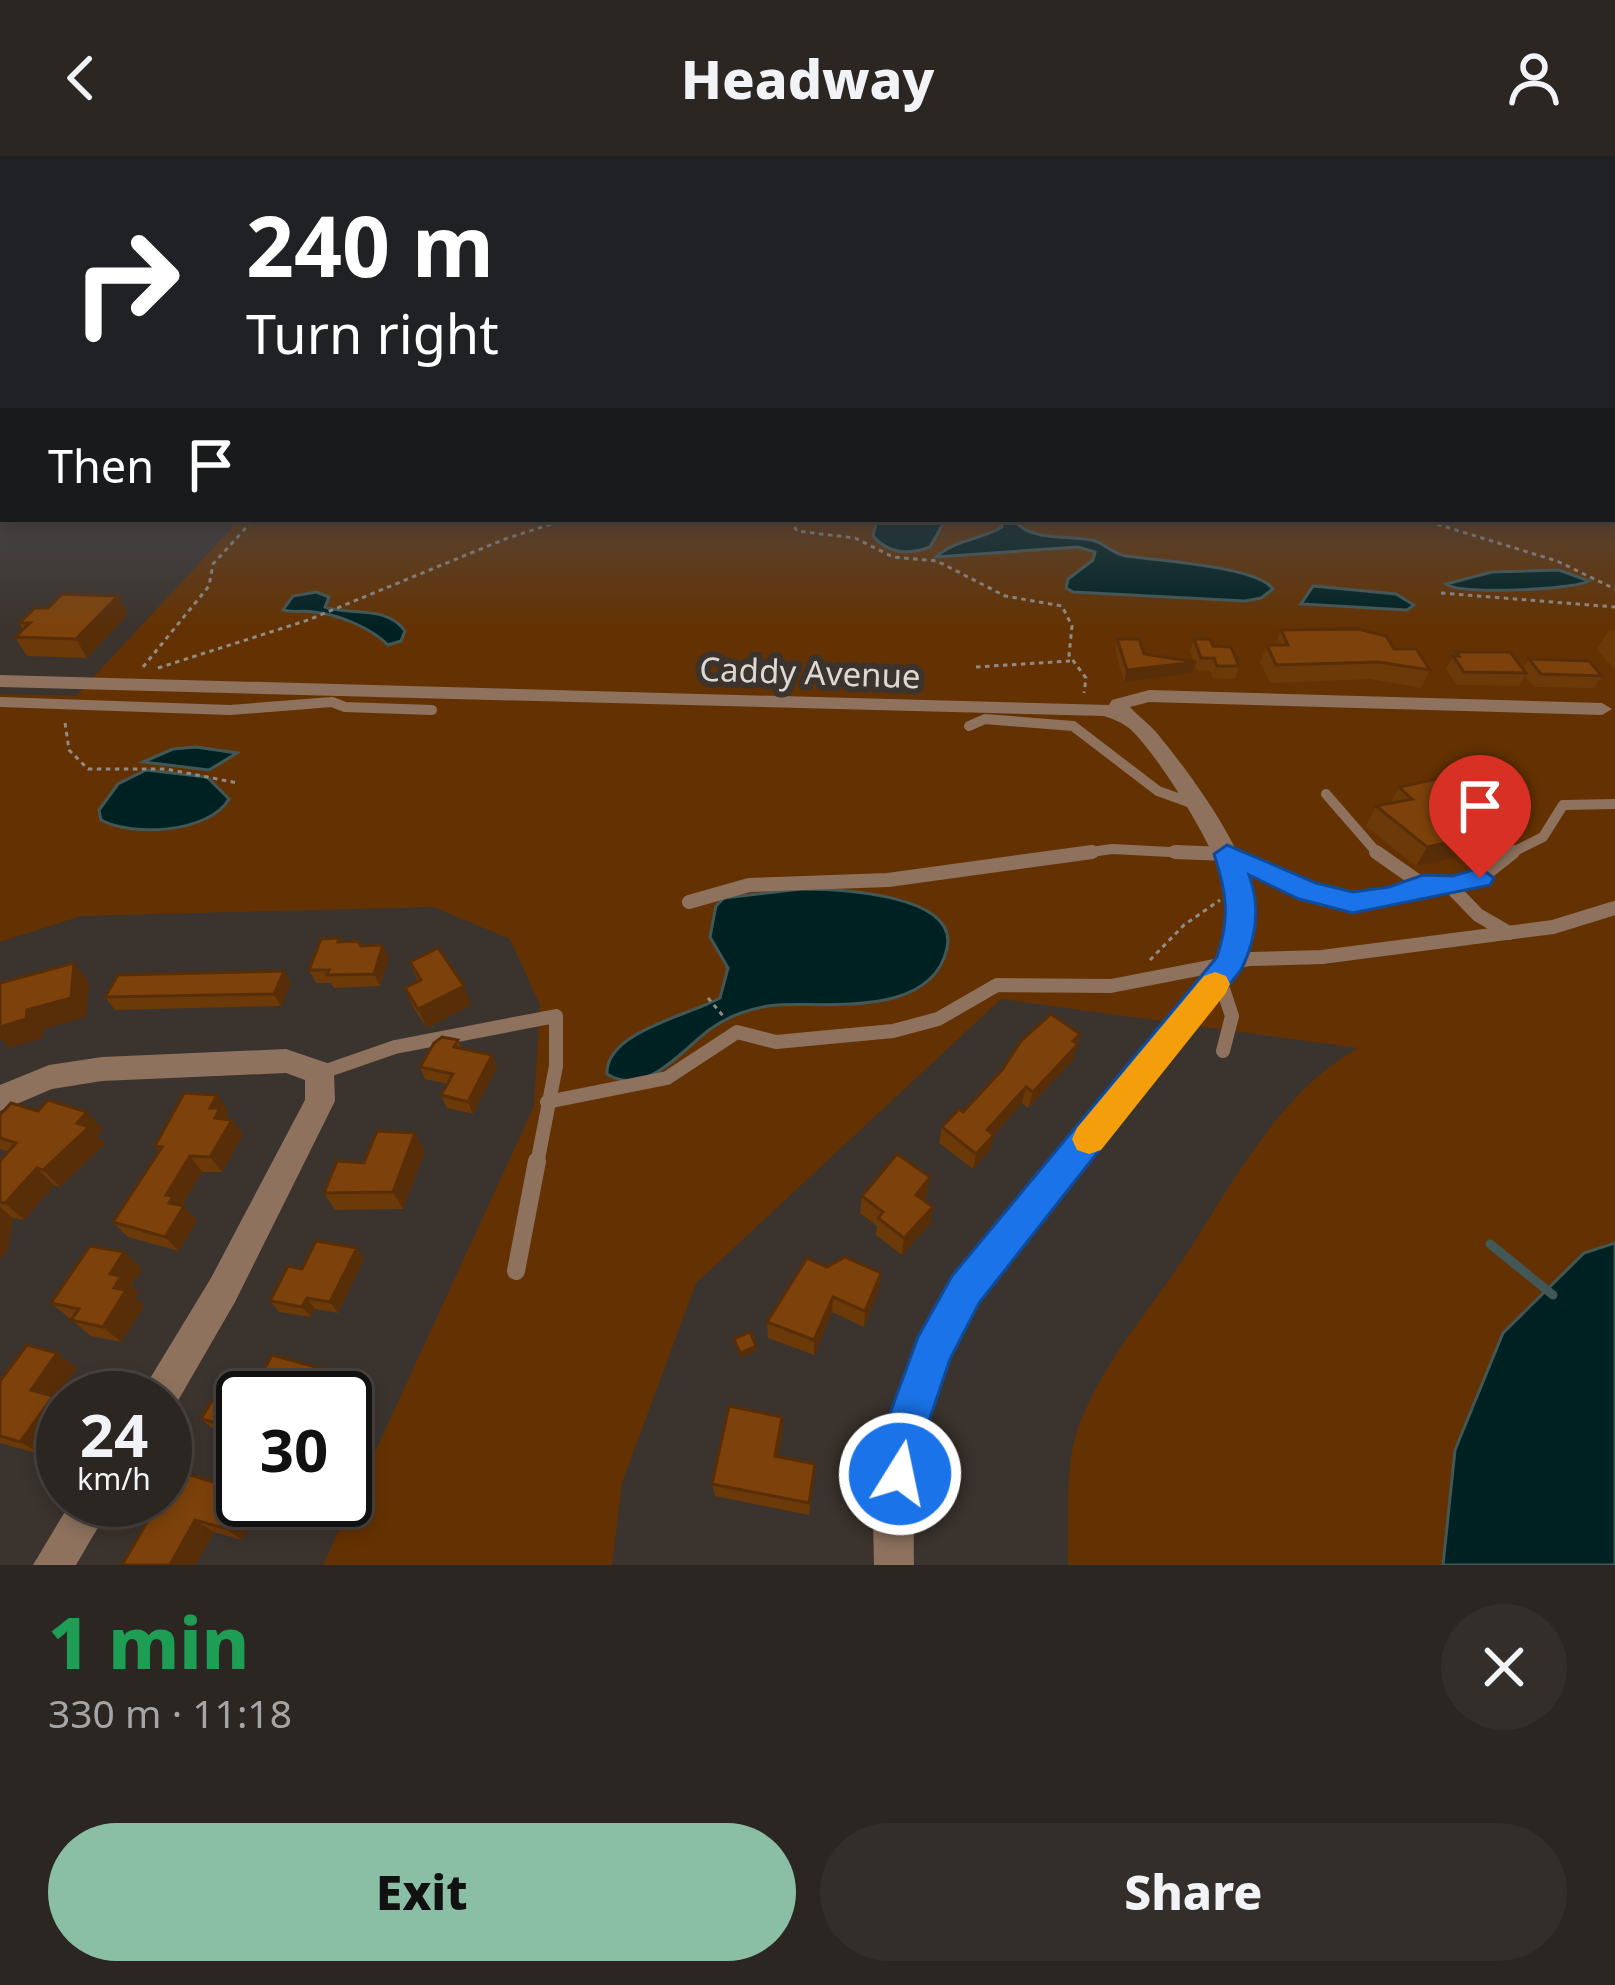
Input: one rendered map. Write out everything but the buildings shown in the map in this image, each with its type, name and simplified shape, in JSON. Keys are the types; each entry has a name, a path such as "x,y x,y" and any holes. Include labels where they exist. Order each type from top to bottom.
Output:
{"street":[{"name":"Caddy Avenue","path":"0,681 1122,715 1120,704 1149,696 1602,709"},
{"path":"894,1565 893,1521 906,1427 932,1352 965,1289 1225,970 1242,925 1240,889 1227,854 1137,723 1122,715"},
{"path":"0,1097 49,1077 102,1069 286,1061 320,1073 320,1101 223,1290 175,1371"},
{"path":"52,1565 77,1527"}],"lane":[{"path":"230,710 248,689"},
{"path":"0,702 230,710 332,702 344,707 432,710"},
{"path":"969,726 985,719 1073,726 1158,790 1194,804"},
{"path":"1326,794 1382,857 1423,885"},
{"path":"689,902 749,885 888,880 1085,850 1227,854 1335,900 1369,902 1423,885 1450,886 1480,878 1506,855 1543,837 1563,805 1615,804"},
{"path":"1450,886 1478,915 1510,933"},
{"path":"547,1102 654,1086 696,1065 737,1032 776,1042 893,1030 938,1019 997,985 1091,987 1553,927 1615,908"},
{"path":"1223,1051 1233,1030 1234,1007 1225,970"},
{"path":"320,1073 395,1047 556,1016 559,1043 516,1271"}],"path":[{"path":"137,674 220,652 559,522"},
{"path":"792,522 797,531 849,536 892,557 937,561 1005,596 1059,604 1067,610 1072,626 1071,661 1086,678 1087,711"},
{"path":"1430,522 1569,566 1615,589"},
{"path":"1441,593 1615,607"},
{"path":"976,667 1071,661"},
{"path":"1135,980 1184,926 1240,889"},
{"path":"708,998 737,1032"}],"shaded area":[{"path":"237,522 1615,522 1615,1243 1584,1253 1503,1333 1455,1450 1443,1565 1068,1565 1071,1461 1078,1428 1099,1382 1259,1142 1305,1089 1358,1048 1001,999 696,1283 622,1483 612,1565 323,1565 340,1527 372,1527 372,1458 534,1106 540,1005 510,939 433,907 81,916 0,942 0,694 76,696"}],"water":[{"path":"876,522 943,524 930,547 914,551 899,551 873,536"},
{"path":"1000,522 1016,522 1039,534 1092,540 1126,556 1247,575 1273,589 1245,601 1073,592 1066,588 1068,579 1093,560 1095,552 1078,547 936,557 1002,527"},
{"path":"1559,570 1589,581 1516,590 1446,584 1492,572"},
{"path":"1313,586 1396,594 1414,605 1407,610 1301,604"},
{"path":"316,592 329,597 325,607 397,623 405,631 401,641 388,645 344,619 283,610 293,596"},
{"path":"173,749 237,753 209,770 143,762"},
{"path":"146,770 207,777 229,799 205,819 170,829 132,829 101,820 99,810 118,784"},
{"path":"801,889 891,898 934,916 946,930 947,948 937,970 921,986 875,1002 750,1010 716,1025 649,1076 621,1080 607,1074 610,1059 634,1036 720,998 728,968 710,937 716,906 724,898"},
{"path":"1615,1243 1615,1565 1443,1565 1455,1450 1503,1333 1584,1253"}],"waterway":[{"path":"1490,1244 1553,1295"}],"slow traffic":[{"path":"1089,1139 1215,984"}],"route":[{"path":"900,1474 906,1427 932,1352 965,1289 1230,962 1242,925 1241,893 1227,854 1309,891 1353,902 1393,897 1423,885 1453,886 1480,878"}]}
